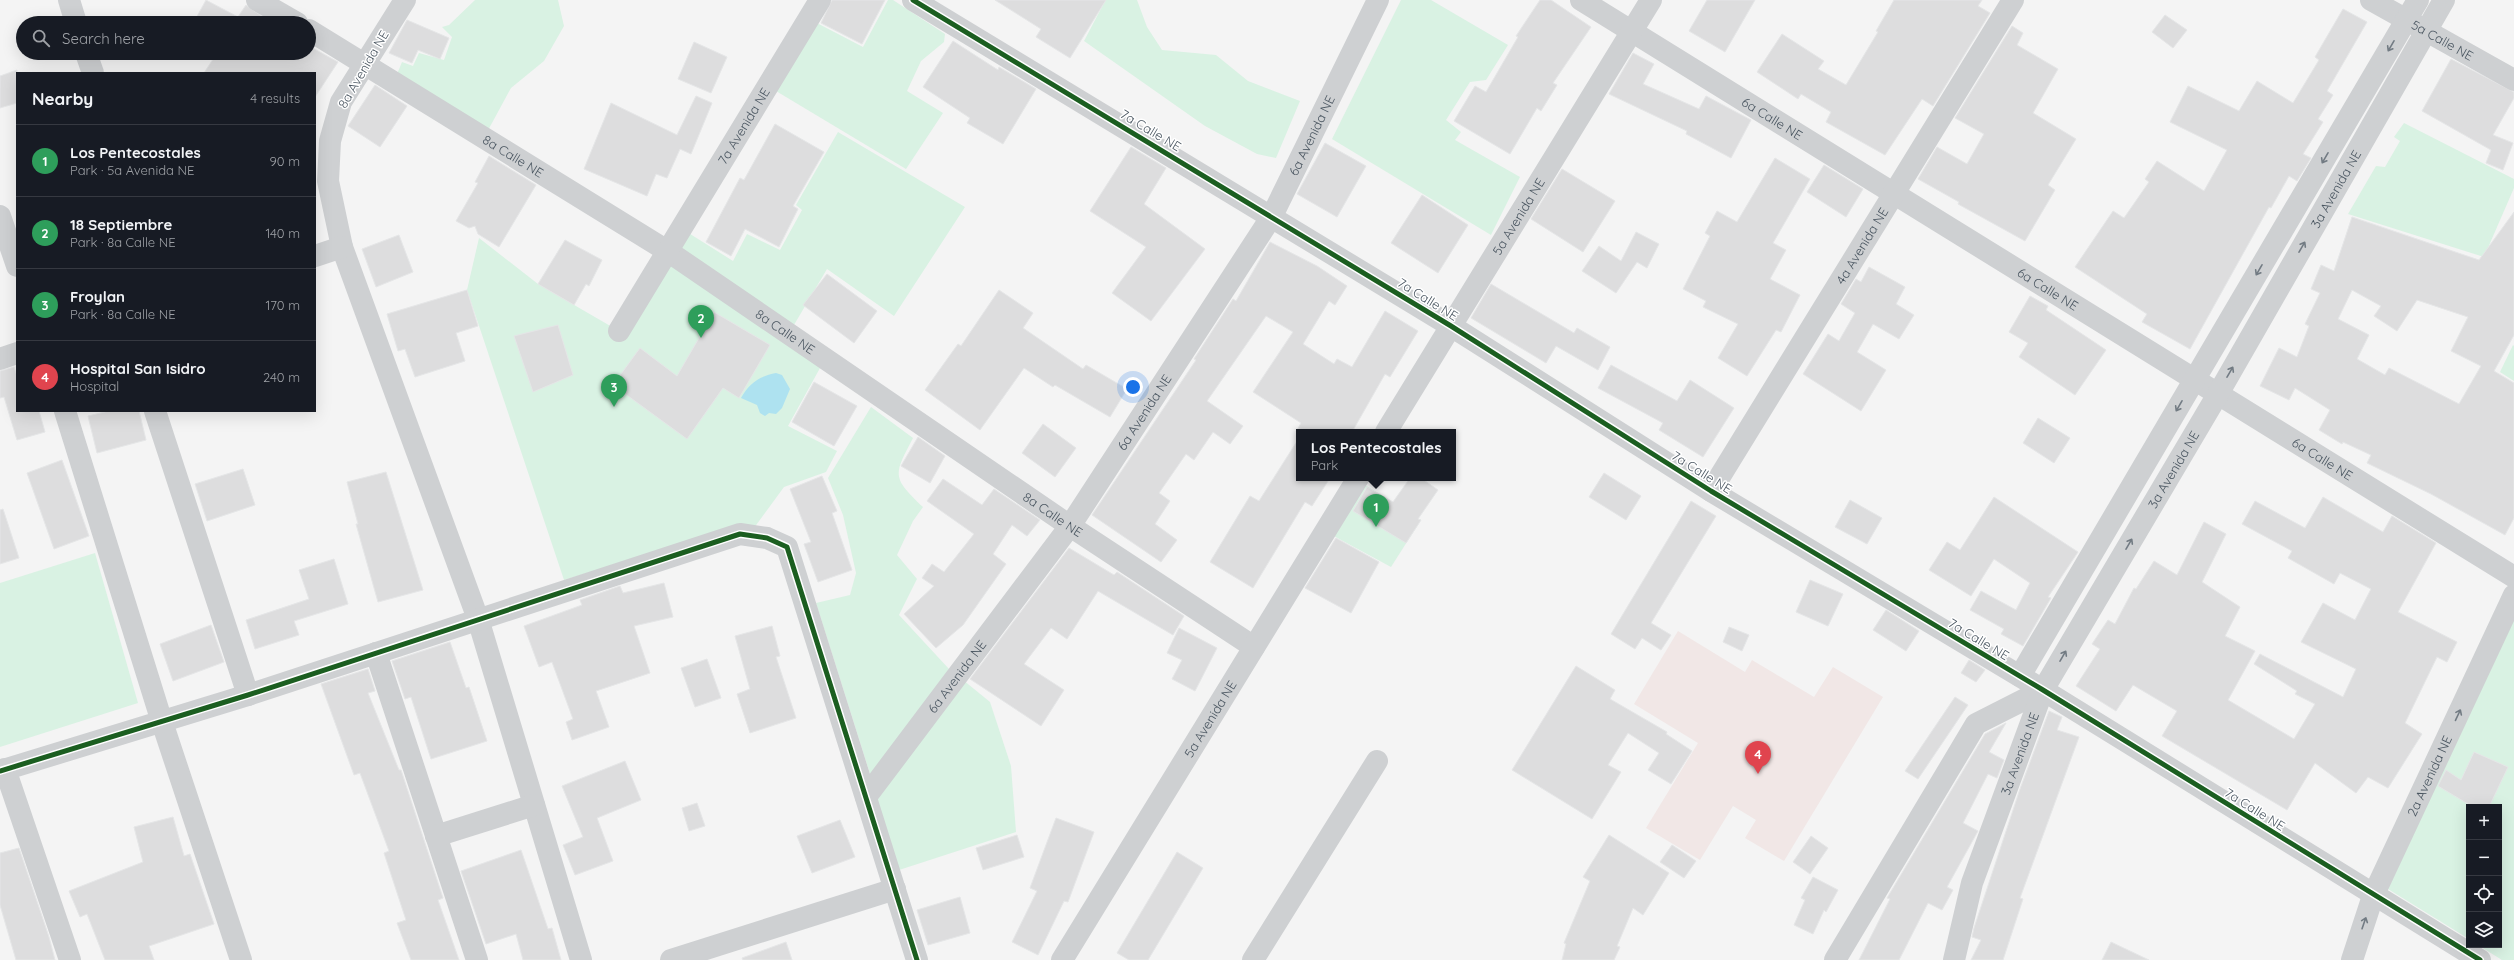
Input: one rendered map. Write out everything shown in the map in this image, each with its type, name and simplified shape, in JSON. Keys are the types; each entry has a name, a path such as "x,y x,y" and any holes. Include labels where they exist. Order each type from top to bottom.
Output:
{"street":[{"path":"69,0 74,16"},
{"path":"257,0 285,16"},
{"name":"8a Avenida NE","path":"405,0 341,102 330,141 328,181 342,247 478,619 581,960"},
{"name":"7a Avenida NE","path":"619,331 669,252 820,0"},
{"name":"7a Calle NE","path":"913,0 1272,216 1451,326 1711,491 2043,690 2373,896 2480,960"},
{"name":"6a Avenida NE","path":"866,797 1070,526 1272,216 1378,0"},
{"name":"6a Calle NE","path":"1581,0 2514,577"},
{"name":"5a Avenida NE","path":"1388,429 1651,0"},
{"name":"4a Avenida NE","path":"1711,491 2013,0"},
{"name":"5a Calle NE","path":"2372,0 2514,80"},
{"path":"2020,676 2418,0"},
{"name":"3a Avenida NE","path":"1954,960 1972,883 2043,690 2218,394 2444,0"},
{"name":"8a Calle NE","path":"316,34 365,62 669,252 1070,526 1254,647"},
{"path":"88,60 93,72"},
{"path":"0,216 16,263"},
{"path":"316,256 342,247"},
{"path":"0,359 16,353"},
{"path":"65,412 162,722 241,960"},
{"path":"155,412 248,695"},
{"name":"5a Avenida NE","path":"1062,960 1356,481"},
{"path":"70,960 3,770 248,695 740,534 766,538 787,547 917,960"},
{"name":"2a Avenida NE","path":"2352,960 2373,896 2514,595"},
{"path":"376,653 477,960"},
{"path":"1835,960 1976,724 2043,690"},
{"path":"1254,960 1377,762"},
{"path":"436,836 534,805"},
{"path":"671,960 695,956 895,889"}],"shaded area":[{"path":"1678,631 1745,672 1752,660 1814,697 1833,667 1883,697 1784,861 1745,838 1756,820 1733,806 1700,860 1646,828 1698,743 1634,704"}],"green space":[{"path":"475,0 558,0 564,26 544,61 511,88 486,134 395,79 402,62 413,66 419,53 444,60 452,37 442,27 449,25"},
{"path":"888,0 893,0 945,34 944,42 921,61 907,91 943,113 906,169 771,88 813,21 863,47"},
{"path":"1100,0 1137,0 1147,27 1162,50 1216,55 1248,81 1300,101 1276,158 1257,154 1205,126 1084,41 1104,3"},
{"path":"1401,0 1431,0 1508,45 1486,80 1470,82 1446,120 1461,132 1455,140 1520,177 1491,235 1332,139"},
{"path":"2404,123 2514,179 2514,188 2484,257 2348,214 2376,166 2385,167 2400,141 2394,137"},
{"path":"838,132 965,207 894,316 827,269 791,330 675,250 687,232 733,261 747,234 780,250 802,210 796,205"},
{"path":"479,238 538,284 619,331 669,252 825,359 788,426 837,451 826,472 784,487 754,528 738,527 564,580 467,290"},
{"path":"2513,345 2514,346 2514,381 2500,372"},
{"path":"871,407 913,438 899,469 899,476 906,489 923,507 913,521 897,555 917,579 899,615 949,669 871,777 816,603 850,595 856,573 843,515 828,478"},
{"path":"1362,483 1421,520 1391,567 1330,534"},
{"path":"95,553 138,703 0,747 0,583"},
{"path":"2514,616 2514,960 2502,960 2483,948 2502,948 2502,804 2466,804 2466,937 2388,889"},
{"path":"963,680 990,702 1011,766 1016,832 896,871 873,798"}],"water":[{"path":"776,373 782,375 790,389 782,408 776,414 769,413 765,416 760,413 757,405 741,398 751,384 760,378"}],"building":[{"path":"206,0 236,16 197,16"},
{"path":"832,0 885,0 862,44 821,23"},
{"path":"995,0 1106,0 1070,58 1036,37 1041,29"},
{"path":"1540,0 1551,0 1591,27 1553,83 1557,85 1541,111 1537,108 1510,154 1454,121 1475,86 1486,92 1518,37 1516,36"},
{"path":"1707,0 1755,0 1725,52 1689,31"},
{"path":"1894,0 1982,0 1978,6 1990,13 1933,106 1922,99 1885,155 1826,122 1831,112 1801,94 1798,99 1757,72 1782,34 1824,61 1818,69 1846,85 1878,32 1876,31"},
{"path":"246,5 261,16 239,16"},
{"path":"2343,9 2367,22 2327,91 2333,95 2318,119 2323,122 2303,154 2311,158 2297,181 2289,176 2271,208 2269,207 2190,349 2142,322 2147,314 2075,267 2113,211 2124,218 2149,182 2145,179 2157,161 2204,191 2227,150 2170,122 2188,86 2239,111 2257,81 2293,103 2319,60 2315,57"},
{"path":"2165,15 2187,30 2173,48 2152,32"},
{"path":"407,20 449,38 440,59 418,50 412,63 389,53"},
{"path":"2012,26 2023,33 2017,45 2058,69 2033,113 2076,139 2048,185 2055,190 2025,241 1958,204 1959,202 1918,179 1937,147 1967,164 1984,134 1955,118"},
{"path":"953,41 998,70 999,67 1036,89 1003,144 967,123 970,118 923,87"},
{"path":"694,42 727,57 711,93 678,79"},
{"path":"316,50 338,62 316,95 316,72 205,72 212,60 316,60"},
{"path":"1633,53 1654,64 1643,84 1699,109 1706,96 1751,120 1731,158 1686,134 1687,131 1609,94"},
{"path":"2451,59 2514,92 2514,98 2493,135 2513,143 2503,170 2486,163 2491,150 2422,111"},
{"path":"17,70 16,103 0,108 0,76"},
{"path":"375,85 407,106 380,147 348,126"},
{"path":"696,96 712,103 691,154 680,149 667,178 656,174 647,196 584,169 611,103 677,135"},
{"path":"775,124 824,152 793,206 798,209 779,247 745,229 731,256 706,242 740,178 744,180"},
{"path":"1325,143 1366,166 1337,217 1297,194"},
{"path":"1131,147 1166,168 1144,204 1205,249 1151,321 1112,293 1146,247 1090,211"},
{"path":"489,156 536,185 499,247 478,234 475,226 469,228 456,221 478,183 475,182"},
{"path":"1775,158 1810,179 1773,243 1786,250 1770,279 1800,295 1781,332 1776,330 1747,376 1718,358 1738,324 1703,307 1706,301 1683,289 1710,236 1705,233 1717,211 1737,222"},
{"path":"1824,165 1863,189 1846,217 1807,192"},
{"path":"1562,169 1615,201 1583,252 1531,219"},
{"path":"1422,195 1468,225 1438,273 1391,243"},
{"path":"2514,212 2514,335 2494,371 2514,383 2514,518 2505,535 2431,494 2367,463 2371,455 2343,442 2342,444 2319,430 2330,410 2295,388 2289,400 2260,386 2279,348 2297,357 2309,326 2305,324 2320,293 2311,289 2321,265 2334,271 2352,217 2479,260","holes":["2352,290 2381,306 2374,316 2397,331 2417,300 2468,317 2451,351 2481,366 2459,404 2389,368 2385,375 2357,359 2369,335 2338,319"]},
{"path":"1636,232 1659,244 1647,268 1637,262 1616,293 1582,271 1599,246 1621,261"},
{"path":"399,235 413,272 376,287 362,249"},
{"path":"565,240 602,260 589,286 586,284 574,305 538,284"},
{"path":"1270,242 1317,266 1347,286 1335,305 1329,301 1303,344 1334,364 1337,359 1352,367 1385,311 1418,331 1390,377 1385,374 1354,429 1298,429 1301,423 1253,392 1293,332 1266,316 1207,401 1243,426 1230,444 1213,432 1194,460 1186,454 1159,493 1170,501 1155,524 1177,540 1161,562 1092,515 1196,360 1194,359 1233,299 1236,301"},
{"path":"1869,267 1905,287 1896,304 1914,315 1899,339 1873,324 1857,352 1886,370 1861,411 1803,374 1828,334 1839,341 1855,313 1841,304 1856,279 1861,282"},
{"path":"827,274 877,311 854,343 803,305"},
{"path":"1491,284 1574,333 1577,328 1610,347 1598,370 1556,346 1546,363 1471,318"},
{"path":"467,290 478,326 456,333 465,361 415,377 405,349 398,351 387,314"},
{"path":"999,290 1033,313 1023,328 1083,369 1086,365 1127,389 1110,417 1055,385 1053,387 1024,368 980,430 925,390 958,344 961,346"},
{"path":"2030,296 2048,306 2046,310 2106,350 2075,395 2019,357 2028,343 2009,332"},
{"path":"714,312 770,345 739,398 723,388 687,439 613,385 640,348 677,376"},
{"path":"558,325 573,375 533,392 514,336"},
{"path":"1611,365 1677,401 1690,380 1734,408 1703,457 1659,430 1663,423 1598,388"},
{"path":"14,367 16,373 16,412 39,412 45,432 17,440 4,397 0,398 0,371"},
{"path":"814,382 857,406 834,446 792,422"},
{"path":"105,412 139,412 146,440 97,453 88,416"},
{"path":"2038,418 2070,438 2054,463 2023,443"},
{"path":"1043,424 1076,448 1055,477 1022,453"},
{"path":"918,437 945,456 930,483 901,466"},
{"path":"1296,443 1296,481 1328,481 1312,506 1305,502 1253,588 1210,562 1250,496 1259,501"},
{"path":"62,460 89,536 54,549 27,473"},
{"path":"243,469 255,505 207,521 195,484"},
{"path":"386,472 423,590 378,602 356,524 358,524 347,482"},
{"path":"1604,473 1641,496 1626,520 1589,497"},
{"path":"822,476 837,511 832,513 852,570 818,582 804,544 811,542 790,489"},
{"path":"943,479 982,505 994,489 1040,520 1027,536 1012,525 993,554 1006,564 963,625 936,648 904,614 934,586 922,578 932,564 944,572 974,534 927,501"},
{"path":"1408,481 1425,481 1438,490 1418,519 1421,520 1406,543 1353,511 1367,487 1393,502"},
{"path":"1994,497 2078,552 2048,597 2051,598 2023,646 2001,634 2004,629 1970,610 1981,591 2016,610 2030,583 1994,559 1971,596 1929,570 1947,542 1960,550"},
{"path":"2323,497 2383,532 2392,516 2436,543 2398,612 2457,642 2447,662 2437,657 2405,723 2422,734 2388,788 2368,777 2356,793 2315,763 2287,810 2162,736 2177,711 2133,685 2116,711 2076,686 2100,649 2092,644 2108,620 2115,624 2134,588 2136,589 2154,561 2177,575 2204,522 2226,534 2202,582 2240,607 2225,636 2255,651 2228,700 2294,739 2315,704 2295,694 2297,691 2254,664 2260,654 2343,697 2356,669 2301,642 2323,603 2355,620 2371,589 2340,573 2334,584 2288,558 2292,551 2242,524 2255,501 2305,528"},
{"path":"1850,500 1882,518 1867,544 1835,527"},
{"path":"1691,501 1716,516 1651,623 1671,635 1661,650 1642,638 1635,649 1611,634"},
{"path":"3,509 19,558 0,564 0,510"},
{"path":"1336,538 1379,562 1351,613 1305,588"},
{"path":"1069,548 1114,575 1117,572 1184,616 1173,635 1098,591 1067,639 1051,628 1024,664 1064,690 1041,726 970,679"},
{"path":"334,559 348,604 294,621 299,635 255,649 246,620 309,599 299,570"},
{"path":"1810,580 1843,594 1828,626 1796,612"},
{"path":"664,583 673,617 634,626 650,673 596,691 609,727 572,740 566,722 573,719 552,662 539,667 524,626 582,605 580,600 620,586 623,593"},
{"path":"1886,610 1919,631 1906,651 1873,630"},
{"path":"211,625 224,662 173,681 160,644"},
{"path":"772,626 780,656 776,657 796,718 750,733 737,694 750,689 735,636"},
{"path":"1729,627 1749,635 1742,651 1723,642"},
{"path":"1179,628 1217,648 1195,691 1172,679 1182,660 1167,653"},
{"path":"450,642 466,688 469,687 487,741 431,759 411,697 405,699 392,661"},
{"path":"707,659 721,698 695,707 681,668"},
{"path":"1969,660 1985,670 1976,682 1961,673"},
{"path":"1576,666 1615,690 1610,699 1667,732 1666,734 1692,751 1671,784 1648,770 1659,753 1628,733 1608,765 1621,772 1592,819 1512,770"},
{"path":"368,669 375,691 368,693 399,770 401,770 443,898 438,900 459,960 411,960 397,923 406,920 384,853 389,851 360,773 354,775 321,684"},
{"path":"1955,697 1968,705 1918,779 1905,771"},
{"path":"2049,711 2062,717 2057,730 2079,737 2020,898 2023,899 2003,960 1971,960 1981,940 1972,937 1974,928 2020,789"},
{"path":"2006,723 1989,752 2004,760 1997,778 1988,774 1963,823 1978,831 1947,887 1953,890 1942,910 1928,903 1899,960 1859,960 1890,899 1887,898 1985,734"},
{"path":"2474,752 2508,767 2490,804 2468,804 2438,786 2446,770 2461,780"},
{"path":"625,761 641,800 597,818 613,861 575,875 563,845 583,837 562,786"},
{"path":"697,803 705,826 689,831 682,808"},
{"path":"173,817 184,856 190,854 214,924 149,946 154,960 105,960 87,914 80,917 69,891 143,862 134,827"},
{"path":"1056,818 1094,832 1068,902 1064,901 1038,955 1012,942 1037,891 1030,888"},
{"path":"840,820 855,857 812,873 797,836"},
{"path":"1017,835 1024,857 983,870 976,848"},
{"path":"1609,835 1669,873 1643,915 1633,908 1617,946 1620,947 1614,960 1562,960 1566,944 1564,943 1590,881 1583,877"},
{"path":"1811,836 1828,848 1810,874 1793,862"},
{"path":"1672,845 1696,861 1684,878 1660,862"},
{"path":"19,848 49,937 55,960 16,960 0,905 0,853"},
{"path":"521,850 548,929 552,928 561,960 523,960 516,934 486,944 461,871"},
{"path":"1177,852 1203,868 1148,960 1129,960 1117,953"},
{"path":"1813,877 1838,890 1826,912 1824,910 1813,934 1794,925 1805,900 1801,898"},
{"path":"960,897 970,933 928,945 917,910"},
{"path":"786,942 792,960 743,960 742,958"},
{"path":"2111,942 2149,960 2102,960"}],"cycle path":[{"path":"913,0 1451,326 1711,491 2043,690 2480,960"},
{"path":"0,771 248,695 740,534 767,538 787,547 917,960"}],"place":[{"name":"18 Septiembre","path":"701,338"},
{"name":"Froylan","path":"614,407"},
{"name":"Los Pentecostales","path":"1376,527"},
{"name":"Hospital San Isidro","path":"1758,774"}]}
